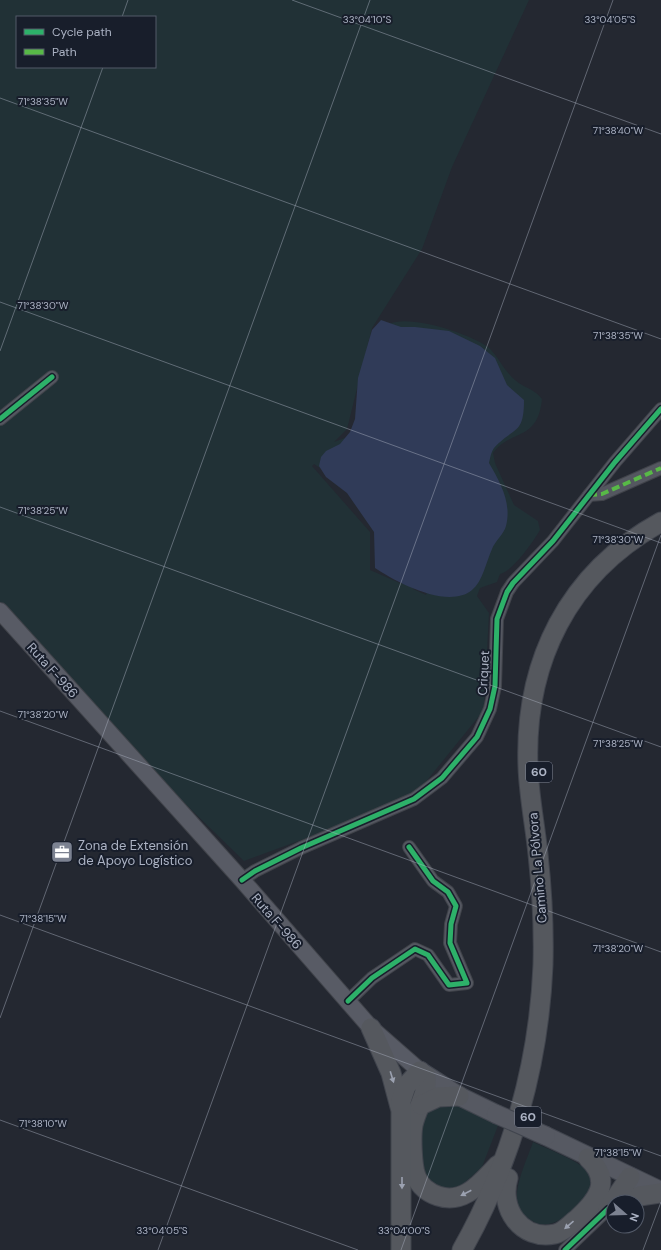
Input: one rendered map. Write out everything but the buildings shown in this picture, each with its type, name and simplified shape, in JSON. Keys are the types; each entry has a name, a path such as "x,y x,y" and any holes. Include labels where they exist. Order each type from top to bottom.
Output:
{"highway":[{"name":"Camino La Pólvora","path":"462,1250 482,1212 505,1158 527,1086 534,1055 541,994 543,938 542,896 528,766 529,726 537,676 555,629 582,587 612,555 642,533 661,522"},
{"name":"Camino La Pólvora","path":"475,1250 508,1178 534,1096 550,1016 553,965 551,865 540,787 538,754 539,728 543,696 557,650 586,598 623,560 661,533"},
{"path":"371,1028 391,1073 401,1116"},
{"path":"401,1250 401,1116 403,1093 410,1080 423,1073 426,1093 413,1127 415,1175 422,1186 433,1194 454,1198 467,1194 505,1158"},
{"path":"421,1105 438,1097 459,1096"},
{"path":"588,1158 596,1167 606,1194"},
{"path":"614,1194 630,1177"},
{"path":"508,1178 506,1200 510,1213 519,1225 532,1232 547,1235 562,1232 605,1203"},
{"path":"645,1195 661,1192"}],"main road":[{"name":"Ruta F-986","path":"0,611 242,880 371,1028 423,1073 459,1096 546,1136 588,1158 661,1192"}],"street":[{"path":"0,419 52,377"},
{"name":"Criquet","path":"242,880 254,871 301,848 414,799 442,778 477,737 490,709 495,686 497,619 507,592 513,583 553,541 645,425 661,409"},
{"path":"588,495 602,494 661,468"},
{"path":"348,1001 372,978 415,949 428,955 449,985 467,983 450,943 451,924 456,906 448,892 433,881 409,847"},
{"path":"565,1250 605,1204"}],"shaded area":[{"path":"0,0 529,0 452,167 422,249 372,328 347,429 334,442 350,436 389,324 399,322 425,323 454,331 479,342 492,351 515,380 536,393 542,399 539,413 535,422 529,429 507,440 493,453 495,463 514,505 538,521 540,530 517,562 511,568 500,574 497,582 480,588 477,596 489,613 484,710 420,789 348,823 244,861 138,758 0,603","holes":["314,464 338,480 365,509 383,554 402,584 370,570 370,532 312,466","415,579 427,588 426,595 413,589"]},
{"path":"446,1100 499,1123 482,1167 457,1188 441,1190 424,1177 419,1133 425,1114"},
{"path":"533,1142 579,1164 588,1172 592,1183 589,1194 577,1206 563,1218 546,1225 534,1222 521,1212 517,1201 520,1177"}],"water":[{"path":"381,320 401,327 449,331 480,346 495,358 507,385 524,400 524,411 520,425 494,448 491,453 489,463 504,493 507,509 506,526 493,546 479,582 472,590 462,595 450,597 436,596 422,592 384,574 375,568 374,532 347,493 326,477 319,466 321,457 326,451 340,444 350,432 355,419 358,378 372,330"}],"marked path":[{"path":"589,495 602,494 661,468"}],"cycle path":[{"path":"0,419 52,377"},
{"path":"242,880 255,871 301,848 414,799 442,778 477,737 490,709 495,686 497,619 507,592 513,583 553,541 615,462 661,409"},
{"path":"348,1001 372,978 415,949 428,955 449,985 467,983 450,943 451,924 456,906 448,892 433,881 409,847"},
{"path":"565,1250 605,1212"}],"place":[{"name":"Zona de Extensión de Apoyo Logístico","path":"62,852"}]}
